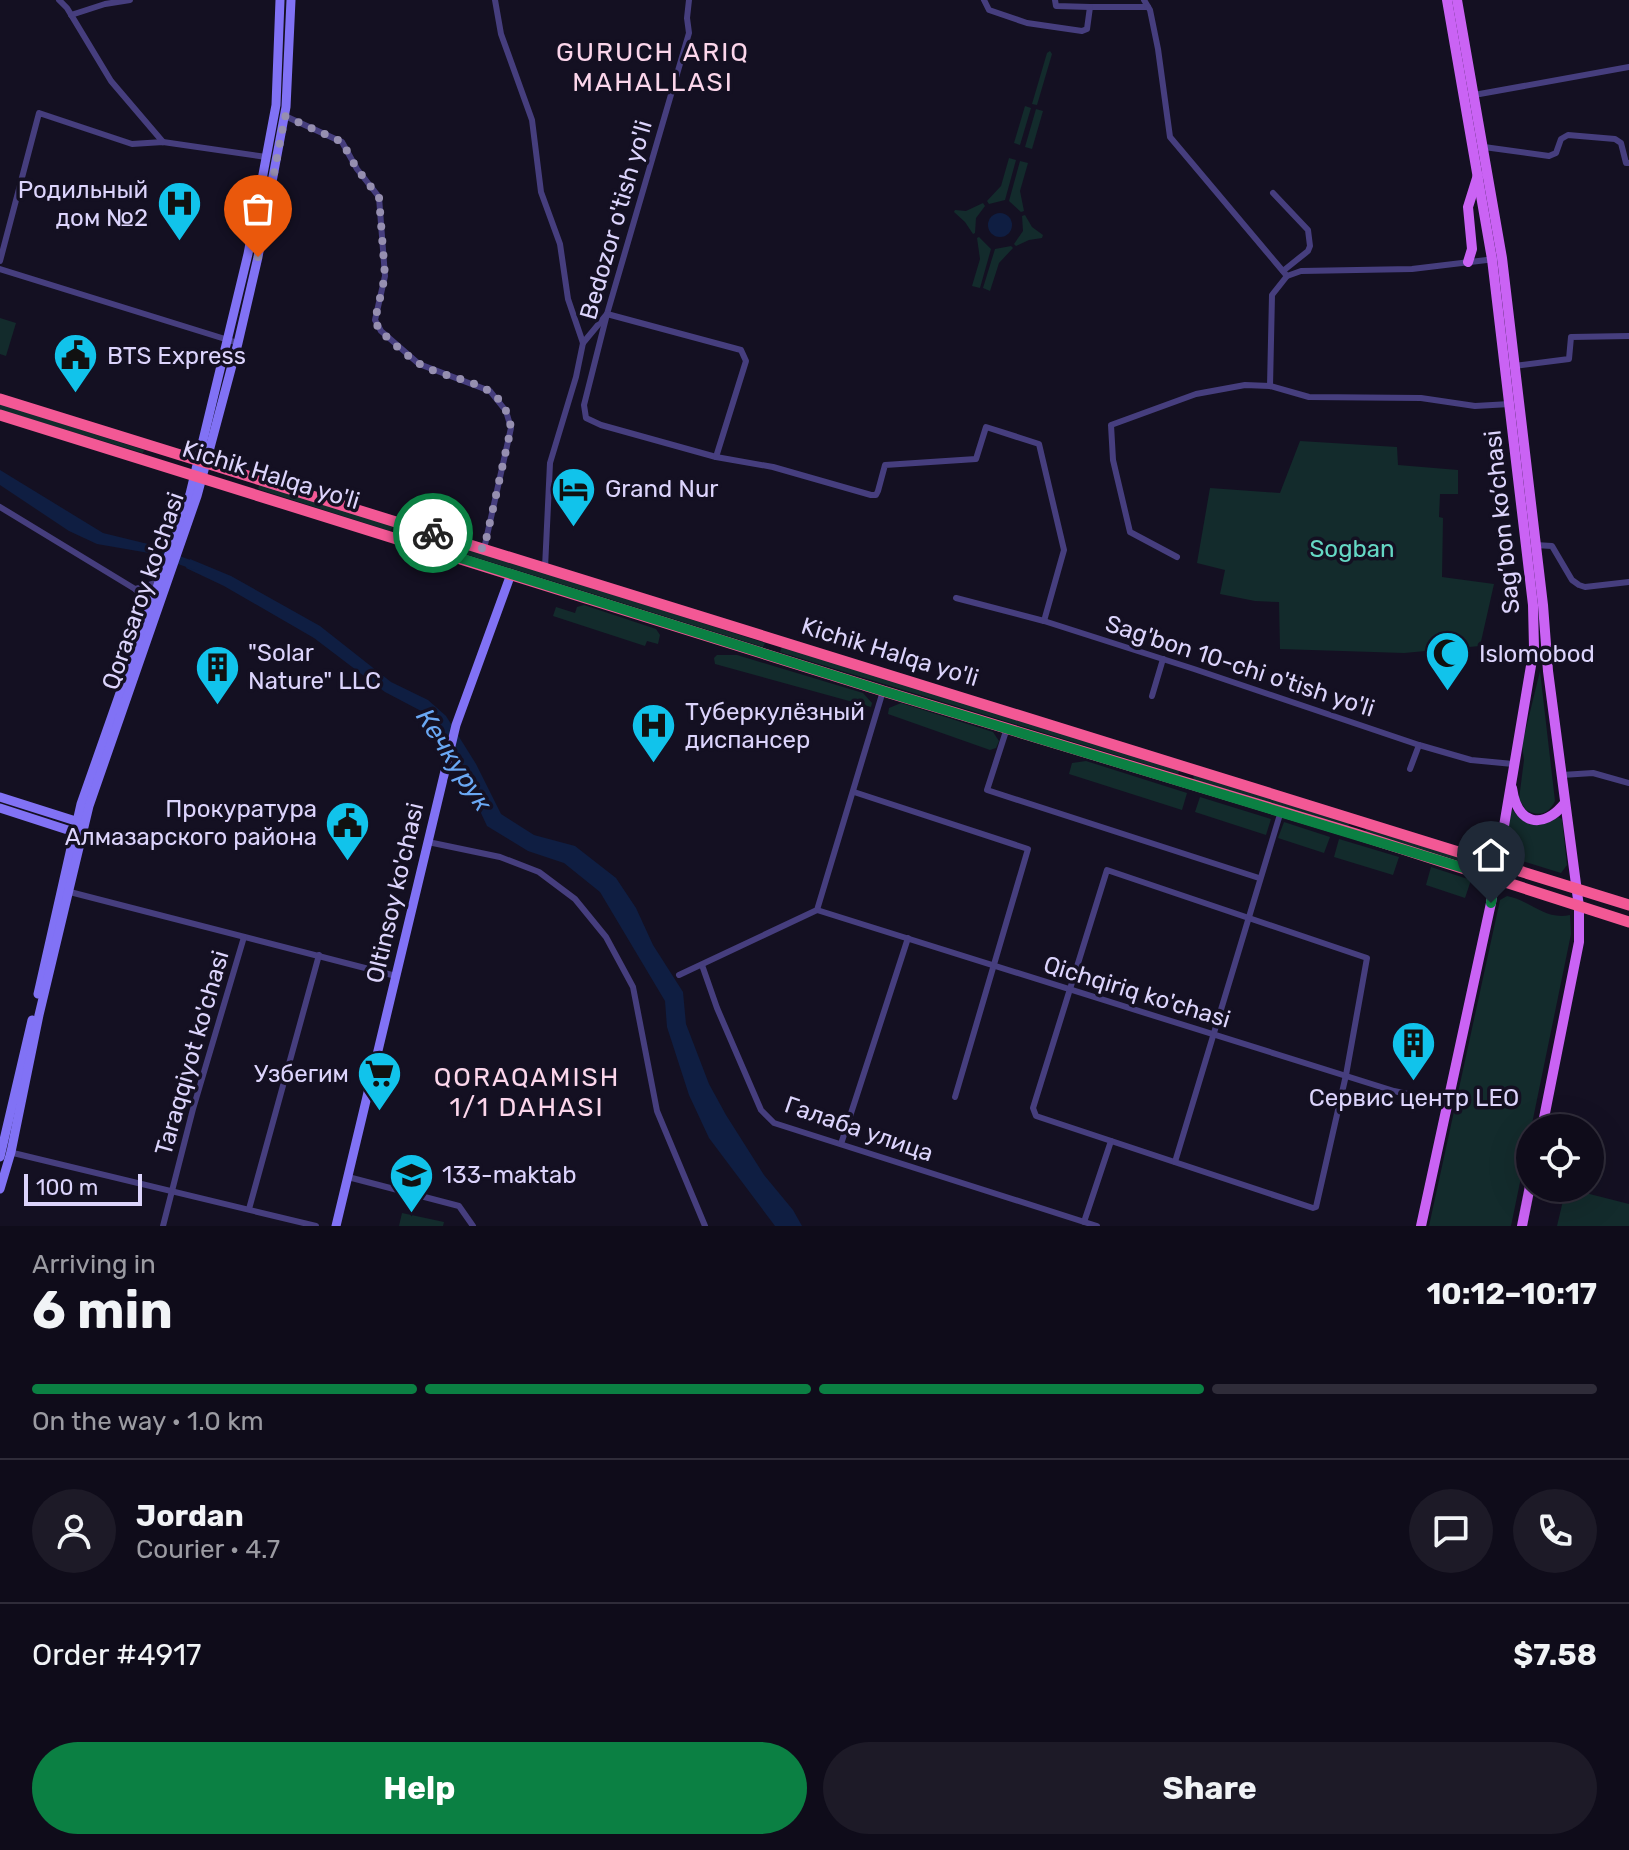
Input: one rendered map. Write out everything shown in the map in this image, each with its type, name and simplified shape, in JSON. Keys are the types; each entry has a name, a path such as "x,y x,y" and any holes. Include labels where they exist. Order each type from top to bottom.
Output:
{"highway":[{"name":"Kichik Halqa yo'li","path":"0,399 1191,768 1495,878 1629,922"},
{"name":"Kichik Halqa yo'li","path":"0,415 883,691 1281,811 1496,863 1629,905"},
{"path":"400,539 405,525"},
{"path":"766,654 771,638"},
{"path":"1187,782 1191,768"}],"main road":[{"name":"Qorasaroy ko'chasi","path":"203,462 227,339 248,254 276,105 280,0"},
{"name":"Qorasaroy ko'chasi","path":"80,828 199,476 238,343 285,116 291,0"},
{"name":"Sag’bon ko’chasi","path":"1421,1226 1495,878 1534,648 1531,546 1514,366 1497,259 1447,0"},
{"name":"Sag’bon ko’chasi","path":"1457,0 1484,147 1510,404 1579,907 1579,942 1545,1114"},
{"path":"1468,262 1472,249 1468,207 1479,173"},
{"name":"Qorasaroy ko'chasi","path":"0,1189 4,1153 80,828 150,604 168,564"},
{"name":"Oltinsoy ko'chasi","path":"336,1226 456,725 511,574"},
{"path":"1511,778 1514,801 1519,812 1526,817 1539,821 1550,818 1565,803"},
{"path":"0,797 80,828"},
{"path":"0,808 80,828"},
{"name":"Sag’bon ko’chasi","path":"1579,942 1592,911"},
{"path":"1522,1226 1527,1202"}],"street":[{"path":"59,0 111,81 163,142"},
{"path":"71,15 130,0"},
{"path":"495,0 501,34 532,120 541,192 560,244 568,299 583,343"},
{"name":"Bedozor o'tish yo'li","path":"689,0 689,33 607,314 584,415 593,423 716,457"},
{"path":"984,0 989,10 1027,23 1082,31 1087,29 1090,7"},
{"path":"1055,0 1056,6 1146,4 1158,49 1170,137 1285,274"},
{"path":"1474,95 1629,67"},
{"path":"0,261 39,113 132,144 163,142 266,157"},
{"path":"285,116 342,142 357,169 379,197 385,276 375,320 381,331 419,364 490,391 506,411 511,428 484,549"},
{"path":"1484,147 1549,156 1556,153 1561,139 1568,135 1615,139 1621,143 1626,163 1629,163"},
{"path":"1270,386 1272,295 1285,274 1308,251 1310,238 1308,230 1273,193"},
{"path":"1285,274 1412,269 1497,259"},
{"path":"0,269 238,343"},
{"path":"545,568 550,463 583,343 607,314 744,353 746,361 716,457 773,467 876,495 885,465 976,459 986,427 1039,444 1064,550 1044,621"},
{"path":"1514,366 1569,359 1571,337 1629,336"},
{"path":"1177,557 1130,532 1113,460 1111,425 1196,394 1245,385 1270,386 1309,397 1421,398 1475,406 1510,404"},
{"path":"0,507 135,589 150,604"},
{"path":"1531,546 1552,546 1572,580 1581,586 1629,582"},
{"path":"135,589 158,582"},
{"name":"Sag'bon 10-chi o'tish yo'li","path":"956,598 1044,621 1419,745 1471,760 1513,764"},
{"path":"1152,696 1163,659"},
{"path":"679,975 817,910 883,691"},
{"path":"1007,728 987,790 1259,878"},
{"path":"1410,769 1419,745"},
{"path":"1562,775 1593,773 1629,783"},
{"path":"854,792 1028,849 955,1097"},
{"path":"1175,1162 1281,811"},
{"path":"428,842 500,857 539,872 575,899 606,937 633,987 657,1111 705,1226"},
{"path":"1105,871 1249,918 1367,958 1346,1075 1316,1207 1043,1120 1036,1116 1033,1108 1105,871"},
{"name":"Taraqqiyot ko'chasi","path":"65,891 396,976"},
{"name":"Qichqiriq ko'chasi","path":"817,910 1394,1091 1448,1103"},
{"name":"Taraqqiyot ko'chasi","path":"163,1226 244,937"},
{"path":"841,1144 908,938"},
{"path":"249,1209 319,955"},
{"name":"Галаба улица","path":"702,965 761,1110 774,1123 1097,1226"},
{"path":"1084,1222 1111,1141"},
{"path":"4,1153 316,1226"},
{"path":"348,1177 459,1206 473,1226"}],"green space":[{"path":"1050,51 1052,54 1037,105 1032,104 1047,53"},
{"path":"1025,106 1031,108 1020,145 1014,143"},
{"path":"1036,109 1043,111 1032,149 1025,147"},
{"path":"1009,158 1016,160 1005,200 989,204 987,201 1001,186"},
{"path":"1020,161 1028,163 1020,191 1024,211 1021,212 1009,201"},
{"path":"983,203 985,206 976,218 973,234 954,212 966,211"},
{"path":"1025,215 1032,227 1043,235 1042,238 1016,246 1014,244 1023,231 1022,216"},
{"path":"979,237 991,249 980,288 972,286 980,259"},
{"path":"1013,248 999,263 990,291 983,288 995,249"},
{"path":"0,318 16,323 6,356 0,354"},
{"path":"0,404 144,450 143,453 0,410"},
{"name":"Sogban","path":"1300,441 1397,447 1398,465 1458,470 1458,494 1440,494 1439,517 1443,518 1442,577 1494,584 1480,646 1404,653 1280,649 1279,602 1220,594 1225,570 1197,563 1210,488 1280,493"},
{"path":"260,483 394,525 390,531 258,489"},
{"path":"414,531 765,643 763,647 411,537"},
{"path":"584,605 656,629 660,635 658,644 647,641 645,646 553,616 556,607 575,613 577,607"},
{"path":"782,647 1180,769 1178,774 780,652"},
{"path":"717,655 737,655 863,693 872,703 871,707 715,664"},
{"path":"1540,671 1555,801 1550,809 1539,814 1526,810 1519,799 1524,760 1522,745"},
{"path":"901,703 993,732 999,741 996,748 990,750 888,714 889,708"},
{"path":"1086,761 1187,793 1182,810 1069,774 1072,763"},
{"path":"1194,774 1350,822 1348,828 1193,780"},
{"path":"1200,797 1271,819 1266,835 1195,812"},
{"path":"1512,809 1533,824 1558,817 1562,819 1567,865 1561,873 1506,856"},
{"path":"1284,822 1330,837 1324,853 1278,838"},
{"path":"1366,827 1476,861 1474,866 1365,833"},
{"path":"1339,839 1399,857 1393,875 1334,857"},
{"path":"1431,867 1471,880 1465,898 1426,885"},
{"path":"1507,896 1545,913 1570,915 1571,934 1534,1114 1516,1114 1516,1202 1511,1226 1429,1226 1500,900"},
{"path":"1604,1198 1629,1204 1629,1226 1557,1226 1563,1202 1604,1202"},
{"path":"402,1213 444,1222 443,1226 399,1226"}],"water":[{"path":"1000,213 1009,216 1012,225 1009,234 1000,237 991,234 988,225 991,216"},
{"path":"0,470 103,533 152,545 149,553 97,544 69,531 0,485"},
{"path":"190,559 231,576 320,626 391,682 428,700 446,716 476,764 501,814 534,835 575,846 616,878 683,992 686,1024 709,1084 764,1175 802,1226 775,1226 709,1138 689,1095 667,1027 665,1001 600,892 564,863 528,851 487,826 462,772 435,726 423,712 385,692 314,638 224,586 186,568"}],"waterway":[{"name":"Кечкурук","path":"143,547 198,567"}],"way so far":[{"path":"258,257 285,116 342,142 357,169 379,197 385,276 375,313 377,326 419,364 490,391 502,403 510,419 511,428 484,549 433,533"}],"place":[{"name":"Родильный дом №2","path":"179,243"},
{"name":"BTS Express","path":"76,395"},
{"name":"Grand Nur","path":"574,528"},
{"name":"Islomobod","path":"1448,693"},
{"name":"\"Solar Nature\" LLC","path":"217,706"},
{"name":"Туберкулёзный диспансер","path":"654,765"},
{"name":"Прокуратура Алмазарского района","path":"348,862"},
{"name":"Сервис центр LEO","path":"1414,1083"},
{"name":"Узбегим","path":"380,1113"},
{"name":"133-maktab","path":"411,1214"}],"district":[{"name":"GURUCH ARIQ MAHALLASI","path":"653,67"},
{"name":"QORAQAMISH 1/1 DAHASI","path":"527,1092"}],"route":[{"path":"433,533 405,525 400,539 1495,878 1491,903"}]}
